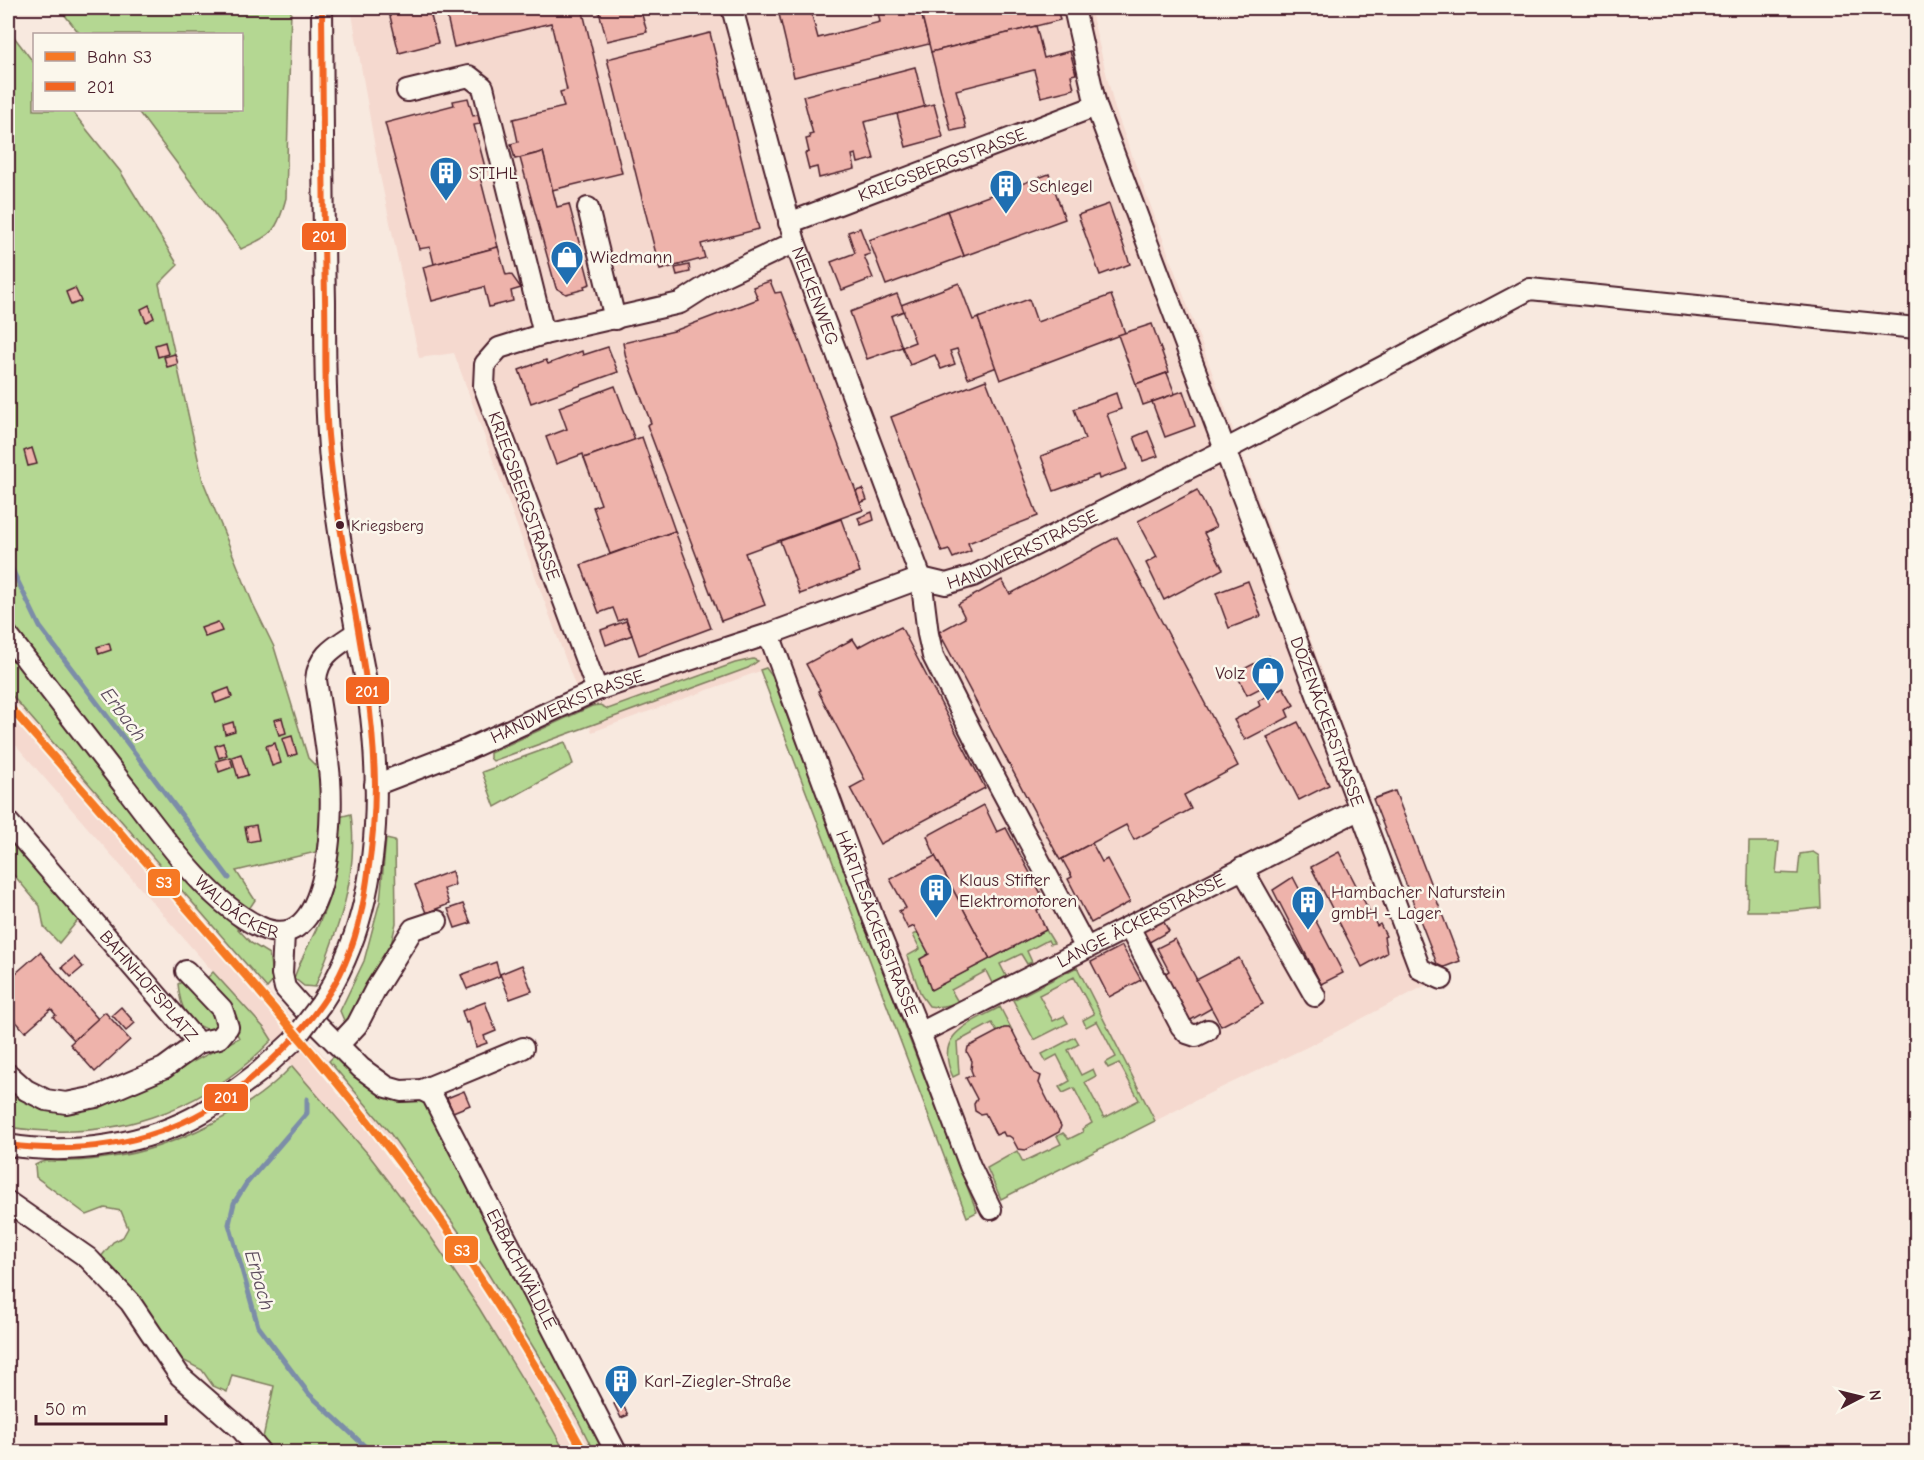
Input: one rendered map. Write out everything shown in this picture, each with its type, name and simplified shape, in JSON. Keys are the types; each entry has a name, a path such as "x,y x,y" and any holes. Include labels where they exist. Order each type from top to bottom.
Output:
{"street":[{"path":"8,1145 55,1149 91,1147 130,1140 165,1130 202,1113 233,1093 293,1041 321,1004 335,983 347,957 361,916 369,879 375,785 369,699 338,522 328,436 322,8"},
{"name":"NELKENWEG","path":"732,8 792,233 921,578 933,656 1086,948"},
{"path":"1074,8 1096,106 1225,450"},
{"path":"407,91 469,76 483,87 544,334"},
{"name":"KRIEGSBERGSTRASSE","path":"597,690 484,386 485,364 499,348 544,334 680,303 792,233 1096,106"},
{"path":"588,208 615,319"},
{"name":"HANDWERKSTRASSE","path":"375,785 466,750 597,690 769,634 921,578 946,584 973,576 1225,450 1530,289 1917,328"},
{"name":"DÖZENÄCKERSTRASSE","path":"1225,450 1420,969 1443,979"},
{"name":"WALDÄCKER","path":"8,636 200,880 235,912 261,928 284,933 298,928 312,911 321,884 330,825 330,780 316,680 317,668 323,657 357,632"},
{"name":"HÄRTLESÄCKERSTRASSE","path":"769,634 874,920 920,1033 977,1162 991,1209"},
{"name":"LANGE ÄCKERSTRASSE","path":"920,1033 1360,809"},
{"name":"BAHNHOFSPLATZ","path":"8,822 198,1043 164,1068 96,1097 66,1103 46,1100 26,1090 8,1074"},
{"path":"1242,868 1315,996"},
{"path":"336,1044 357,1025 375,990 413,929 437,921"},
{"path":"1129,927 1181,1026 1196,1036 1208,1030"},
{"path":"284,933 282,974 285,988 336,1044 361,1068 387,1087 401,1091 422,1090 523,1048"},
{"path":"186,970 222,1009 228,1027 219,1038 198,1043"},
{"name":"ERBACHWÄLDLE","path":"422,1090 432,1095 616,1452"},
{"path":"8,1202 88,1258 130,1302 180,1376 242,1430 260,1452"}],"shaded area":[{"path":"351,8 1090,8 1115,109 1436,980 967,1217 760,671 592,732 454,353 419,358 379,171"},
{"path":"8,691 390,1133 487,1272 577,1418 594,1452 565,1452 479,1308 424,1227 341,1122 298,1074 265,1029 8,736"}],"green space":[{"path":"59,8 291,8 286,198 280,219 272,231 241,249 138,111 243,111 243,33 79,33"},
{"path":"8,29 33,62 33,111 72,111 120,171 178,265 159,284 203,481 253,604 274,647 308,758 318,768 323,806 316,852 236,871 255,900 247,912 199,872 8,627"},
{"path":"8,644 222,912 251,943 269,954 275,979 267,988 8,691"},
{"path":"753,659 758,661 748,668 493,761 490,758 490,753 592,706 600,705 608,709 735,663"},
{"path":"766,668 772,676 977,1212 967,1217 760,670"},
{"path":"565,742 573,764 495,807 482,772"},
{"path":"351,814 352,860 345,903 315,987 304,986 294,978 329,899 335,870 339,817"},
{"path":"8,839 14,843 79,919 59,943 44,927 40,906 8,868"},
{"path":"386,839 395,841 396,923 391,945 375,975 365,1002 346,1025 340,1011 364,961 380,901"},
{"path":"1749,842 1779,842 1776,873 1798,874 1800,854 1813,852 1819,856 1821,908 1747,911"},
{"path":"1046,930 1054,943 1050,944 1048,940 1027,951 1032,962 1027,964 1021,954 1000,964 1007,978 992,983 986,971 951,990 958,1002 944,1006 929,1006 921,995 907,956 920,949 913,935 918,933 929,954 920,959 932,989"},
{"path":"1077,967 1155,1121 1001,1199 987,1168 1017,1151 1023,1162 1061,1144 1057,1136 1063,1133 1069,1139 1083,1132 1082,1129 1092,1123 1074,1088 1063,1093 1059,1087 1070,1081 1057,1055 1046,1061 1042,1054 1075,1037 1079,1044 1068,1050 1081,1075 1093,1069 1096,1076 1085,1082 1104,1118 1139,1100 1119,1063 1108,1068 1105,1063 1116,1057 1097,1021 1086,1027 1083,1020 1094,1014 1074,977 1039,995 1053,1021 1064,1016 1068,1023 1034,1040 1013,1000"},
{"path":"213,972 265,1029 272,1040 244,1066 215,1087 184,1104 151,1117 117,1126 82,1131 46,1131 8,1127 8,1084 39,1103 156,1081 239,1038 225,1009 205,980"},
{"path":"182,982 202,994 220,1017 210,1030 196,1024 186,1013 179,992 178,984"},
{"path":"1000,1007 1013,1032 1006,1028 997,1032 992,1023 957,1042 959,1074 953,1077 948,1062 951,1040 966,1025"},
{"path":"335,1055 416,1096 430,1106 611,1452 594,1452 577,1418 487,1272 390,1133 329,1061"},
{"path":"292,1066 368,1154 424,1227 479,1308 565,1452 260,1452 274,1386 232,1375 227,1392 213,1386 202,1370 173,1355 100,1258 113,1242 123,1237 128,1228 121,1211 105,1208 87,1215 36,1177 35,1165 43,1162 81,1161 135,1153 185,1136 233,1112 255,1098"}],"building":[{"path":"388,8 429,8 438,43 399,53"},
{"path":"445,8 582,8 622,173 552,190 543,152 515,159 511,144 518,142 513,119 564,107 560,92 567,90 551,23 454,47"},
{"path":"598,8 640,8 647,32 607,41"},
{"path":"810,8 818,38 880,22 877,8 920,8 929,44 794,77 779,14"},
{"path":"920,8 1057,8 1060,20 931,52"},
{"path":"1036,26 1044,58 1070,51 1076,74 1071,75 1074,89 1041,97 1034,70 956,90 966,128 951,131 931,52"},
{"path":"710,33 759,229 701,244 705,258 660,270 607,59"},
{"path":"915,67 925,107 864,122 874,159 858,163 856,154 852,155 855,169 819,178 817,167 809,169 805,153 809,152 806,139 813,134 803,96"},
{"name":"STIHL","path":"468,98 473,116 478,115 480,124 474,125 486,171 479,173 498,247 434,264 430,247 419,249 385,123 454,105 453,101"},
{"path":"934,104 943,137 906,147 897,114"},
{"path":"543,152 557,207 569,204 590,284 584,286 585,289 566,294 556,288 520,158"},
{"name":"Schlegel","path":"1049,174 1065,219 964,256 947,211"},
{"path":"1109,204 1130,264 1100,275 1078,215"},
{"path":"947,211 964,256 886,285 869,240"},
{"path":"860,228 870,254 864,256 873,278 842,290 831,262 855,253 848,232"},
{"path":"498,247 506,275 511,274 521,288 511,291 513,301 489,307 484,287 432,301 423,267"},
{"path":"689,265 690,272 677,275 675,268"},
{"path":"770,281 775,293 781,292 863,510 745,553 765,605 721,621 647,425 651,423 626,358 623,343 674,331 758,299 753,287"},
{"path":"959,283 973,320 978,318 997,367 968,378 957,349 950,351 955,364 941,369 935,355 910,365 902,347 915,342 901,305"},
{"path":"75,288 81,301 71,305 66,292"},
{"path":"897,294 904,311 891,316 902,347 867,359 850,312"},
{"path":"1111,295 1125,333 1000,380 978,318 1029,299 1037,322"},
{"path":"149,305 154,318 146,322 141,309"},
{"path":"1152,324 1169,372 1136,384 1118,335"},
{"path":"165,342 168,354 158,357 155,345"},
{"path":"608,347 618,372 531,403 519,370 546,360 548,364 582,351 583,355"},
{"path":"175,354 178,364 167,367 164,357"},
{"path":"1167,373 1175,394 1143,405 1136,384"},
{"path":"986,380 1038,516 968,543 971,551 953,558 949,550 942,552 891,417"},
{"path":"615,386 635,440 584,458 583,454 556,464 546,437 567,429 559,407"},
{"path":"1183,391 1195,426 1165,437 1152,402"},
{"path":"1116,393 1121,409 1107,414 1127,469 1099,479 1098,475 1054,491 1041,456 1085,439 1074,409"},
{"path":"1148,431 1158,456 1143,461 1134,437"},
{"path":"642,437 675,531 610,554 593,507 601,504 584,458"},
{"path":"32,448 37,464 28,466 24,451"},
{"path":"863,489 867,500 860,503 856,491"},
{"path":"1197,490 1216,527 1204,533 1223,569 1164,600 1146,563 1157,557 1138,521"},
{"path":"872,512 874,520 861,525 858,518"},
{"path":"841,519 860,572 800,594 780,541"},
{"path":"675,531 711,628 639,655 626,618 618,621 613,608 599,613 581,565"},
{"path":"1117,537 1238,766 1184,795 1191,809 1134,840 1126,825 1060,860 939,632 965,618 958,604 1002,580 1010,594"},
{"path":"1248,581 1261,616 1229,628 1216,593"},
{"path":"626,621 632,635 606,645 601,630"},
{"path":"218,622 222,631 205,637 201,628"},
{"path":"901,627 985,788 880,844 850,788 865,780 806,664 853,639 858,647"},
{"path":"109,643 111,650 99,654 97,647"},
{"path":"1269,656 1280,678 1247,695 1236,673"},
{"path":"1283,687 1294,705 1286,710 1289,717 1245,740 1234,720 1260,706 1258,701"},
{"path":"229,688 232,697 216,703 213,694"},
{"path":"282,718 286,733 279,735 274,720"},
{"path":"233,722 235,731 225,734 223,725"},
{"path":"1298,722 1329,785 1299,800 1267,737"},
{"path":"292,736 297,754 288,757 282,739"},
{"path":"223,743 227,755 219,758 215,746"},
{"path":"275,743 281,763 272,766 266,746"},
{"path":"241,754 248,775 238,778 232,757"},
{"path":"230,757 233,767 219,772 216,761"},
{"path":"1395,791 1460,961 1439,969 1373,799"},
{"path":"984,805 997,832 1006,828 1047,905 1037,910 1046,930 990,959 935,856 927,836"},
{"path":"256,825 259,840 248,842 245,827"},
{"path":"1092,843 1102,862 1107,859 1130,902 1091,923 1068,879 1072,877 1062,859"},
{"path":"1339,852 1377,926 1380,924 1386,936 1384,937 1387,953 1362,967 1311,867"},
{"name":"Klaus Stifter Elektromotoren","path":"935,856 990,959 931,990 920,959 929,954 914,926 908,929 899,911 906,908 890,879"},
{"path":"452,871 455,885 444,889 449,904 426,913 415,885"},
{"name":"Hambacher Naturstein gmbH - Lager","path":"1293,877 1343,973 1321,984 1273,890"},
{"path":"463,904 471,923 455,928 448,909"},
{"path":"1162,919 1169,931 1146,944 1139,932"},
{"path":"1175,939 1212,1008 1189,1021 1164,974 1169,971 1157,948"},
{"path":"1122,946 1141,980 1109,997 1091,962"},
{"path":"40,952 98,1019 74,1040 53,1017 56,1015 51,1009 25,1032 8,1012 8,980"},
{"path":"74,957 83,967 71,977 62,967"},
{"path":"1239,958 1263,1004 1221,1026 1196,980"},
{"path":"496,962 500,976 467,989 461,975"},
{"path":"522,965 532,991 510,999 500,974"},
{"path":"485,1002 496,1031 484,1036 487,1043 476,1047 469,1022 466,1023 462,1011"},
{"path":"121,1007 135,1023 126,1031 112,1015"},
{"path":"105,1012 130,1040 95,1072 70,1044"},
{"path":"1004,1028 1009,1028 1013,1032 1034,1073 1041,1076 1039,1083 1061,1126 1059,1132 1026,1150 1018,1149 1012,1138 1005,1136 1003,1132 996,1135 985,1113 980,1114 975,1111 974,1104 977,1099 966,1078 973,1075 972,1061 967,1052 968,1047"},
{"path":"464,1091 470,1105 453,1112 447,1098"},
{"name":"Karl-Ziegler-Straße","path":"621,1401 628,1415 621,1418 614,1404"}],"waterway":[{"name":"Erbach","path":"8,561 40,627 229,878"},
{"name":"Erbach","path":"307,1099 307,1113 246,1184 234,1203 229,1224 258,1326 309,1394 371,1452"}],"rail line":[{"name":"S3","path":"8,705 277,1012 383,1141 438,1216 490,1293 584,1452"}],"transit line":[{"name":"201","path":"8,1145 72,1148 134,1139 164,1130 220,1102 260,1071 306,1025 341,973 356,934 370,856 375,784 368,697 339,522 327,418 322,8"}],"place":[{"name":"STIHL","path":"446,202"},
{"name":"Schlegel","path":"1006,215"},
{"name":"Wiedmann","path":"567,286"},
{"name":"Kriegsberg","path":"340,525"},
{"name":"Volz","path":"1268,702"},
{"name":"Klaus Stifter Elektromotoren","path":"936,919"},
{"name":"Hambacher Naturstein gmbH - Lager","path":"1308,931"},
{"name":"Karl-Ziegler-Straße","path":"621,1410"}]}
